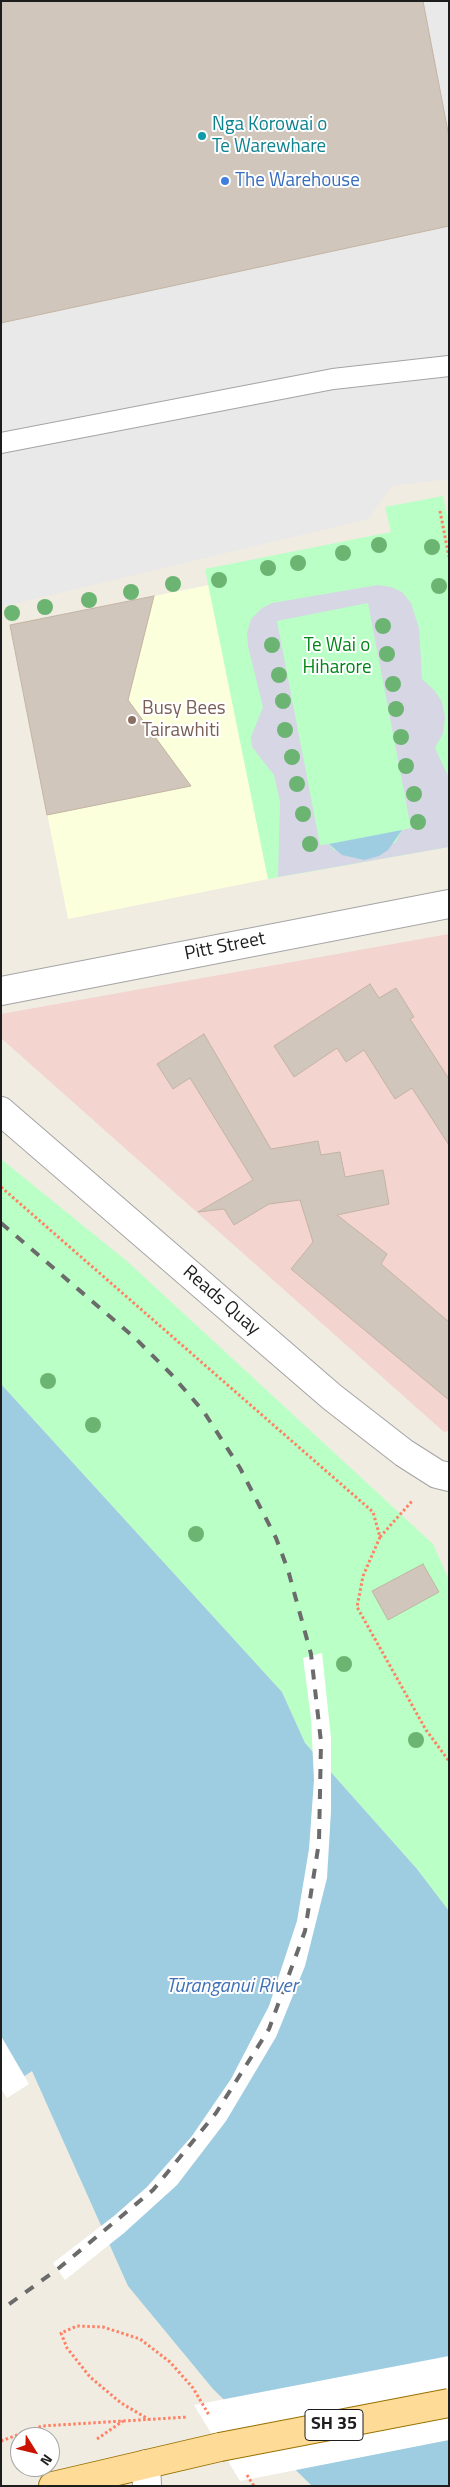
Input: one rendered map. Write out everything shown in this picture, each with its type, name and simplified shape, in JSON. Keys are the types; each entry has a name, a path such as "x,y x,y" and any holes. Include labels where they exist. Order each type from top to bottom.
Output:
{"main road":[{"name":"SH 35","path":"52,2486 147,2475 220,2447 449,2403"}],"street":[{"name":"Pitt Street","path":"1,991 449,904"},
{"name":"Reads Quay","path":"1,1111 332,1397 404,1453 443,1475"}],"lane":[{"path":"1,443 333,379 449,366"}],"path":[{"path":"440,510 449,557"},
{"path":"443,525 449,523"},
{"path":"1,1187 373,1512 380,1537"},
{"path":"443,1475 380,1537 363,1576 357,1607 426,1730 449,1761"},
{"path":"150,2420 121,2403 90,2377 67,2348 61,2333 77,2326 104,2327 118,2331 140,2339 170,2362 182,2376"},
{"path":"1,2441 42,2426 193,2417"}],"shaded area":[{"path":"423,1 449,1 449,137"},
{"path":"449,226 449,479 392,486 368,519 1,607 1,323"},
{"name":"Busy Bees Tairawhiti","path":"209,585 268,879 68,919 10,625"},
{"path":"378,585 391,587 402,592 411,603 419,628 422,679 435,691 442,702 445,717 443,733 435,748 449,778 449,847 278,877 280,802 274,775 252,747 251,737 263,707 248,646 247,633 251,619 262,608 272,603","holes":["368,603 411,828 402,830 395,843 334,850 329,844 320,845 277,621"]},
{"path":"449,934 449,1431 444,1432 1,1038 1,1014"}],"green space":[{"name":"Te Wai o Hiharore","path":"443,496 449,522 449,847 268,879 205,569 391,532 385,507"},
{"path":"1,1159 128,1262 433,1544 449,1580 449,1911 417,1869 305,1743 282,1692 1,1384"}],"water":[{"path":"402,830 388,850 379,856 364,860 342,855 329,844"},
{"name":"Tūranganui River","path":"1,1384 282,1692 305,1743 417,1869 449,1911 449,2486 312,2486 213,2389 128,2286 32,2071 1,2092"}],"pier":[{"path":"322,1653 331,1738 331,1811 327,1878 305,1966 276,2037 226,2121 177,2185 124,2233 65,2280 53,2263 114,2216 147,2187 192,2136 231,2079 269,2006 297,1921 309,1849 314,1780 311,1718 303,1658"},
{"path":"1,2036 29,2084 7,2098 1,2089"},
{"path":"449,2356 449,2440 240,2481 194,2405"}],"building":[{"name":"The Warehouse","path":"1,1 423,1 449,137 449,226 1,323"},
{"path":"154,596 128,700 191,786 47,815 10,625"},
{"path":"370,984 379,998 396,988 414,1017 410,1019 449,1079 449,1145 412,1088 395,1099 364,1050 346,1062 337,1048 294,1077 274,1046"},
{"path":"204,1034 271,1149 318,1141 321,1155 340,1152 345,1177 383,1170 389,1204 337,1215 387,1254 381,1264 449,1322 449,1400 291,1269 313,1242 300,1200 269,1204 234,1225 224,1209 198,1212 253,1180 190,1078 173,1089 157,1064"},
{"path":"423,1564 439,1592 388,1620 372,1591"}],"railway":[{"path":"1,1223 135,1338 171,1374 204,1412 240,1468 276,1538 288,1570 311,1654 321,1742 319,1842 305,1931 269,2029 216,2113 153,2190 59,2268 1,2310"}],"place":[{"name":"Nga Korowai o Te Warewhare","path":"202,136"},
{"name":"The Warehouse","path":"225,181"},
{"name":"Busy Bees Tairawhiti","path":"132,720"}]}
